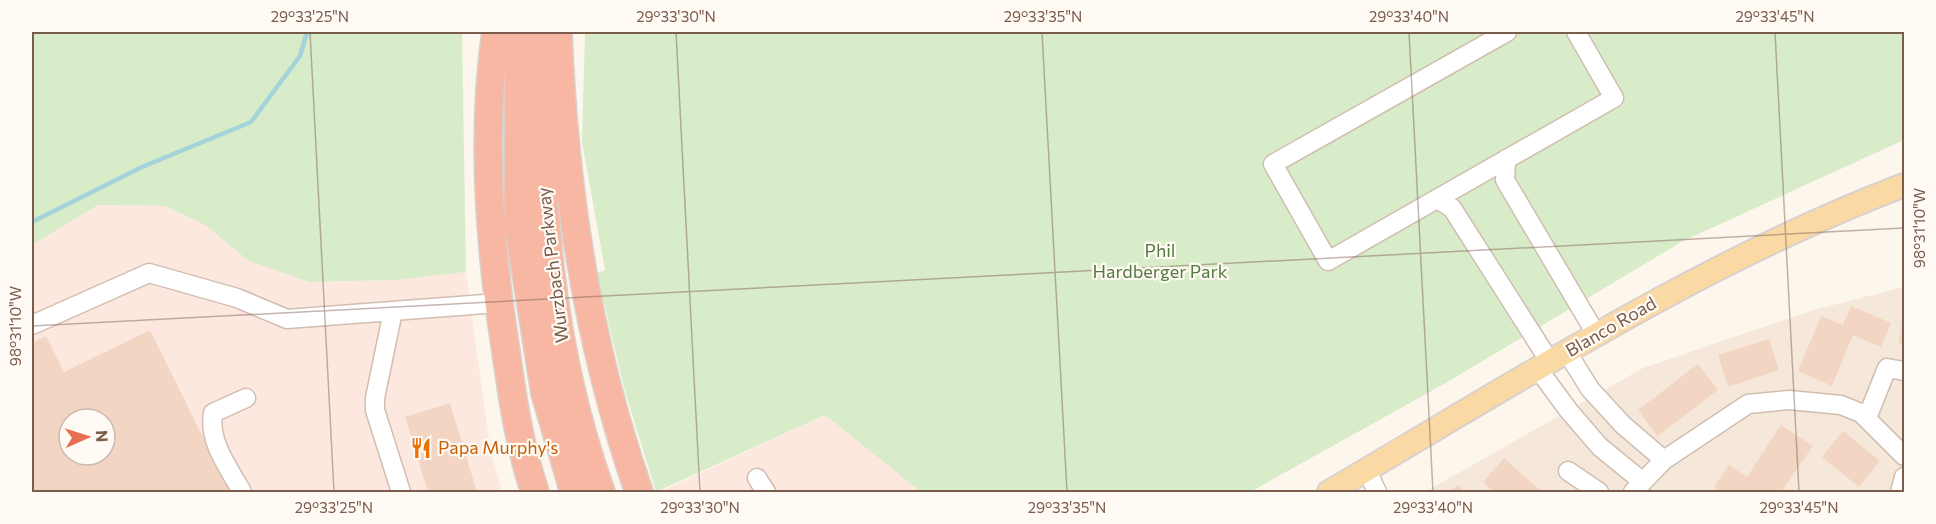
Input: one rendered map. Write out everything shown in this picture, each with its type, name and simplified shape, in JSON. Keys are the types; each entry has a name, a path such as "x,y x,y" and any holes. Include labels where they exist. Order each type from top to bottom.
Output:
{"highway":[{"path":"496,32 488,122 489,179 498,303 514,406 535,492"},
{"name":"Wurzbach Parkway","path":"519,32 518,223 545,393 574,492"},
{"name":"Wurzbach Parkway","path":"543,32 540,102 546,239 569,387 601,492"},
{"path":"558,32 561,109 568,188 581,271 603,380 639,492"}],"main road":[{"name":"Blanco Road","path":"1329,492 1596,334 1706,273 1811,223 1905,185"}],"lane":[{"path":"1507,32 1273,164 1328,261 1614,98 1576,32"},
{"path":"1506,159 1505,180 1596,334"},
{"path":"1437,199 1452,208 1552,361 1591,436 1638,487 1664,460 1748,404 1789,400 1841,405 1862,413 1905,456"},
{"path":"32,325 149,273 237,298 287,319 498,303"},
{"path":"393,311 375,398 375,410 395,491"},
{"path":"1552,361 1590,389 1613,414 1664,460"},
{"path":"1867,418 1887,368 1905,371"},
{"path":"242,492 213,437 211,426 213,413 246,398"},
{"path":"1591,436 1613,414"},
{"path":"1367,470 1377,492"},
{"path":"1568,471 1599,492"},
{"path":"1900,492 1905,477"}],"shaded area":[{"path":"98,205 165,206 205,225 250,261 309,282 395,280 466,272 490,448 502,492 32,492 32,245"},
{"path":"1904,287 1904,492 1425,492 1643,368 1817,309"},
{"path":"825,415 921,492 660,492"}],"green space":[{"path":"32,32 462,32 466,272 395,280 309,282 249,261 205,225 165,206 98,205 32,245"},
{"name":"Phil Hardberger Park","path":"585,32 1904,32 1904,140 1683,241 1444,384 1250,492 921,492 825,415 656,492 624,388 597,273 605,270 582,142"}],"building":[{"path":"1851,306 1891,323 1881,347 1853,335 1832,386 1798,371 1821,316 1843,325"},
{"path":"1904,310 1904,345 1899,344"},
{"path":"150,330 230,492 32,492 32,343 46,336 64,372"},
{"path":"1769,339 1779,370 1728,387 1718,355"},
{"path":"1698,364 1718,390 1657,436 1638,410"},
{"path":"450,403 477,492 428,492 405,417"},
{"path":"1781,425 1813,446 1781,492 1721,492 1714,487 1729,465 1747,477"},
{"path":"1843,431 1880,461 1859,487 1822,457"},
{"path":"1504,458 1542,492 1494,492 1483,482"},
{"path":"1459,485 1464,492 1446,492"}],"waterway":[{"path":"32,222 142,167 251,122 300,56 307,32"}],"place":[{"name":"Papa Murphy's","path":"421,448"}]}
